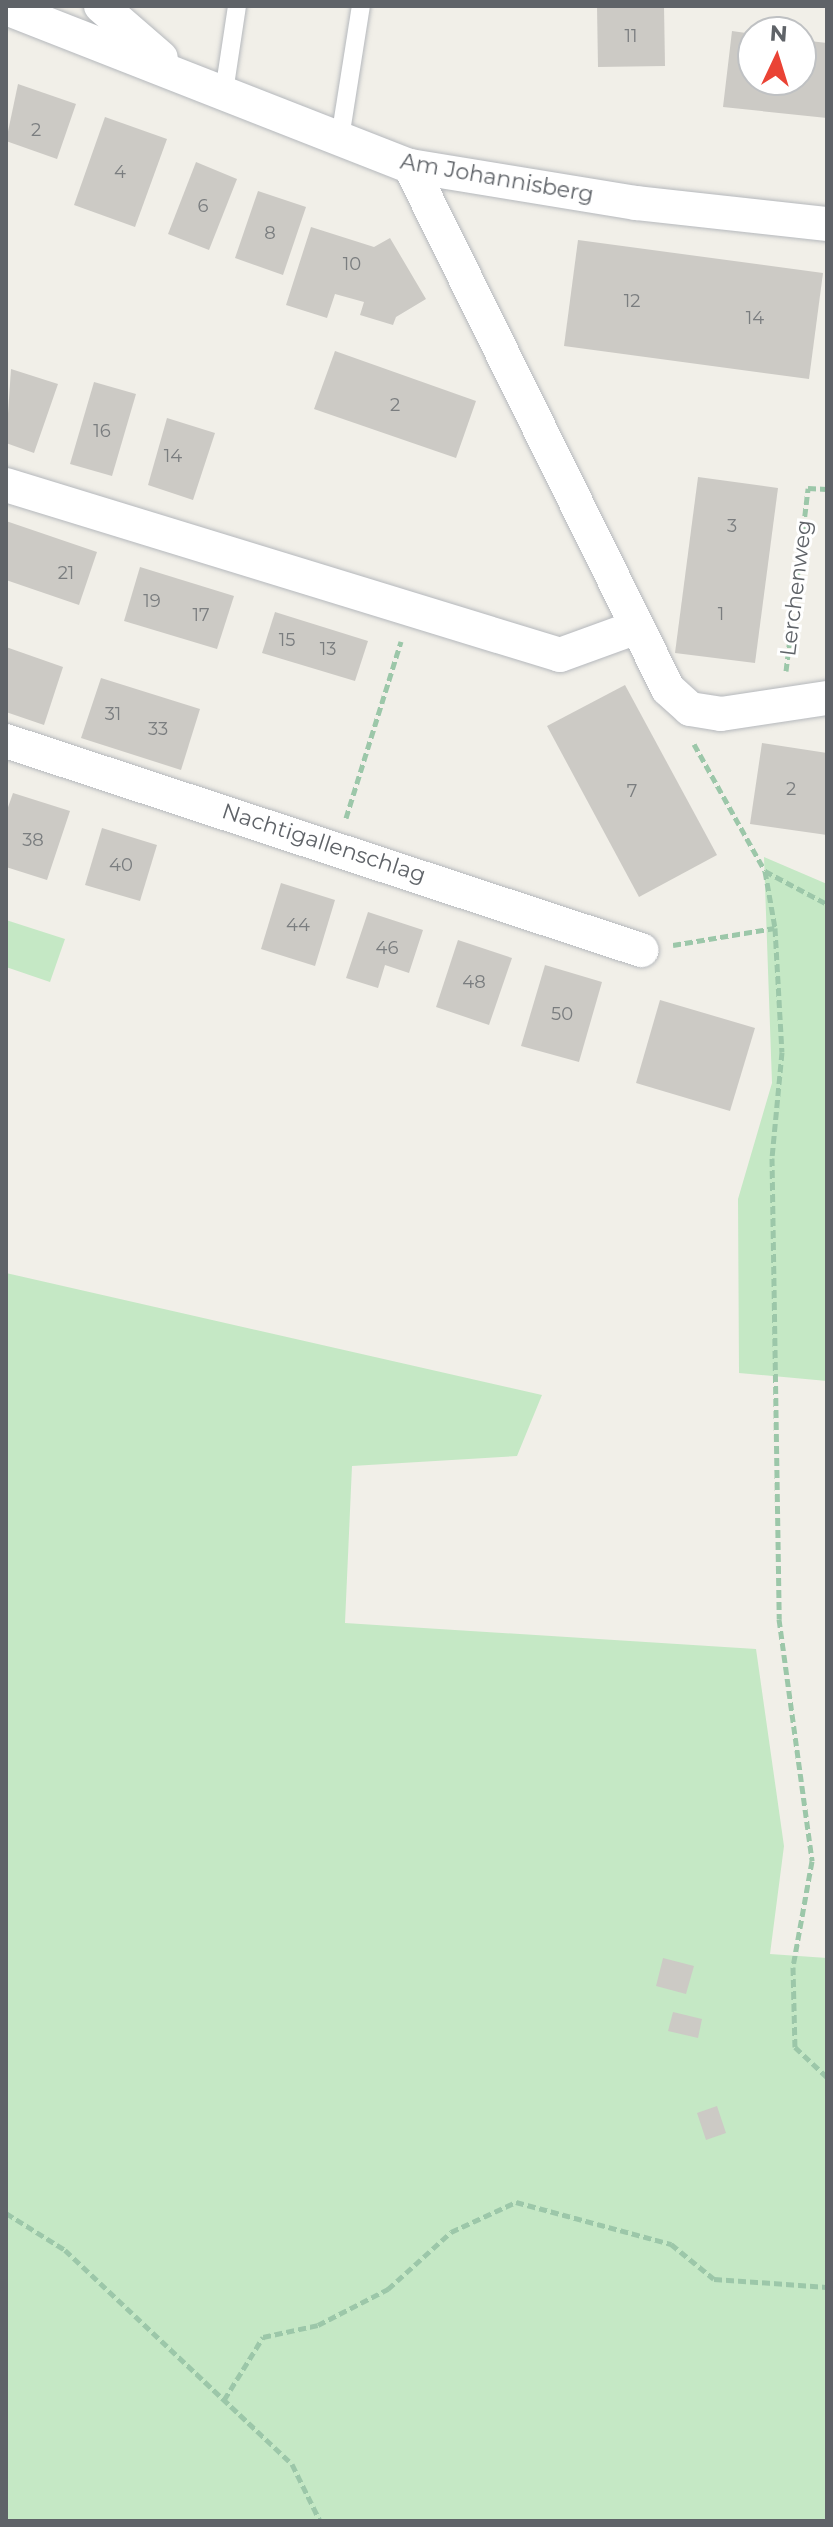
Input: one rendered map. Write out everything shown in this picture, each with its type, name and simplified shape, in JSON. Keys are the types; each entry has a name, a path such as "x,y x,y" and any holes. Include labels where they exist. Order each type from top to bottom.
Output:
{"street":[{"path":"101,6 181,75"},
{"name":"Am Johannisberg","path":"6,8 410,166 636,203 827,224"},
{"path":"410,166 634,628 668,689 690,709 721,714 827,698"},
{"path":"6,485 560,655 634,628"},
{"name":"Nachtigallenschlag","path":"6,741 337,846 641,950"}],"lane":[{"path":"224,92 237,6"},
{"path":"340,138 361,6"}],"path":[{"name":"Lerchenweg","path":"782,706 808,488 827,489"},
{"path":"337,846 411,609"},
{"path":"690,709 689,735 765,871 775,928 782,1052 772,1190 779,1619 812,1861 793,1967 795,2047 827,2077"},
{"path":"765,871 827,904"},
{"path":"641,950 775,928"},
{"path":"224,2400 263,2337 318,2325 388,2289 451,2232 516,2202 671,2244 714,2279 827,2287"},
{"path":"6,2213 65,2250 292,2464 320,2521"}],"green space":[{"path":"764,857 827,884 827,1381 739,1373 738,1199 772,1083"},
{"path":"6,920 65,939 50,982 6,967"},
{"path":"6,1273 542,1395 517,1456 352,1466 345,1623 756,1649 784,1846 770,1954 827,1958 827,2521 6,2521"}],"building":[{"path":"597,6 664,6 665,66 598,67"},
{"path":"732,31 737,32 737,96 817,96 817,42 827,43 827,118 723,107"},
{"path":"18,84 76,104 57,159 6,141"},
{"path":"105,117 167,139 135,227 74,205"},
{"path":"196,162 237,179 209,250 168,234"},
{"path":"258,191 306,207 283,275 235,258"},
{"path":"311,227 374,247 390,238 426,299 396,317 393,325 360,315 364,302 335,294 327,318 286,305"},
{"path":"578,240 823,273 809,379 564,346"},
{"path":"335,351 476,401 456,458 314,409"},
{"path":"11,369 58,384 34,453 6,443"},
{"path":"94,382 136,394 112,476 70,464"},
{"path":"167,418 215,433 193,500 148,485"},
{"path":"698,477 778,488 755,663 675,653"},
{"path":"6,521 97,552 79,605 6,580"},
{"path":"140,567 234,596 217,649 124,621"},
{"path":"275,612 368,641 355,681 262,653"},
{"path":"6,647 63,667 44,725 6,712"},
{"path":"101,678 200,709 181,770 81,738"},
{"path":"625,685 717,855 639,897 547,726"},
{"path":"762,743 827,753 827,835 750,824"},
{"path":"13,793 70,811 47,880 6,867 6,813"},
{"path":"102,828 157,845 140,901 85,885"},
{"path":"281,883 335,900 315,966 261,949"},
{"path":"368,912 423,930 409,973 385,965 378,988 346,978"},
{"path":"458,940 512,958 489,1025 436,1007"},
{"path":"545,965 602,982 579,1062 521,1046"},
{"path":"660,1000 755,1028 730,1111 636,1083"},
{"path":"663,1958 694,1966 686,1994 656,1986"},
{"path":"673,2012 702,2019 698,2038 668,2031"},
{"path":"717,2106 726,2133 706,2140 697,2113"}]}
